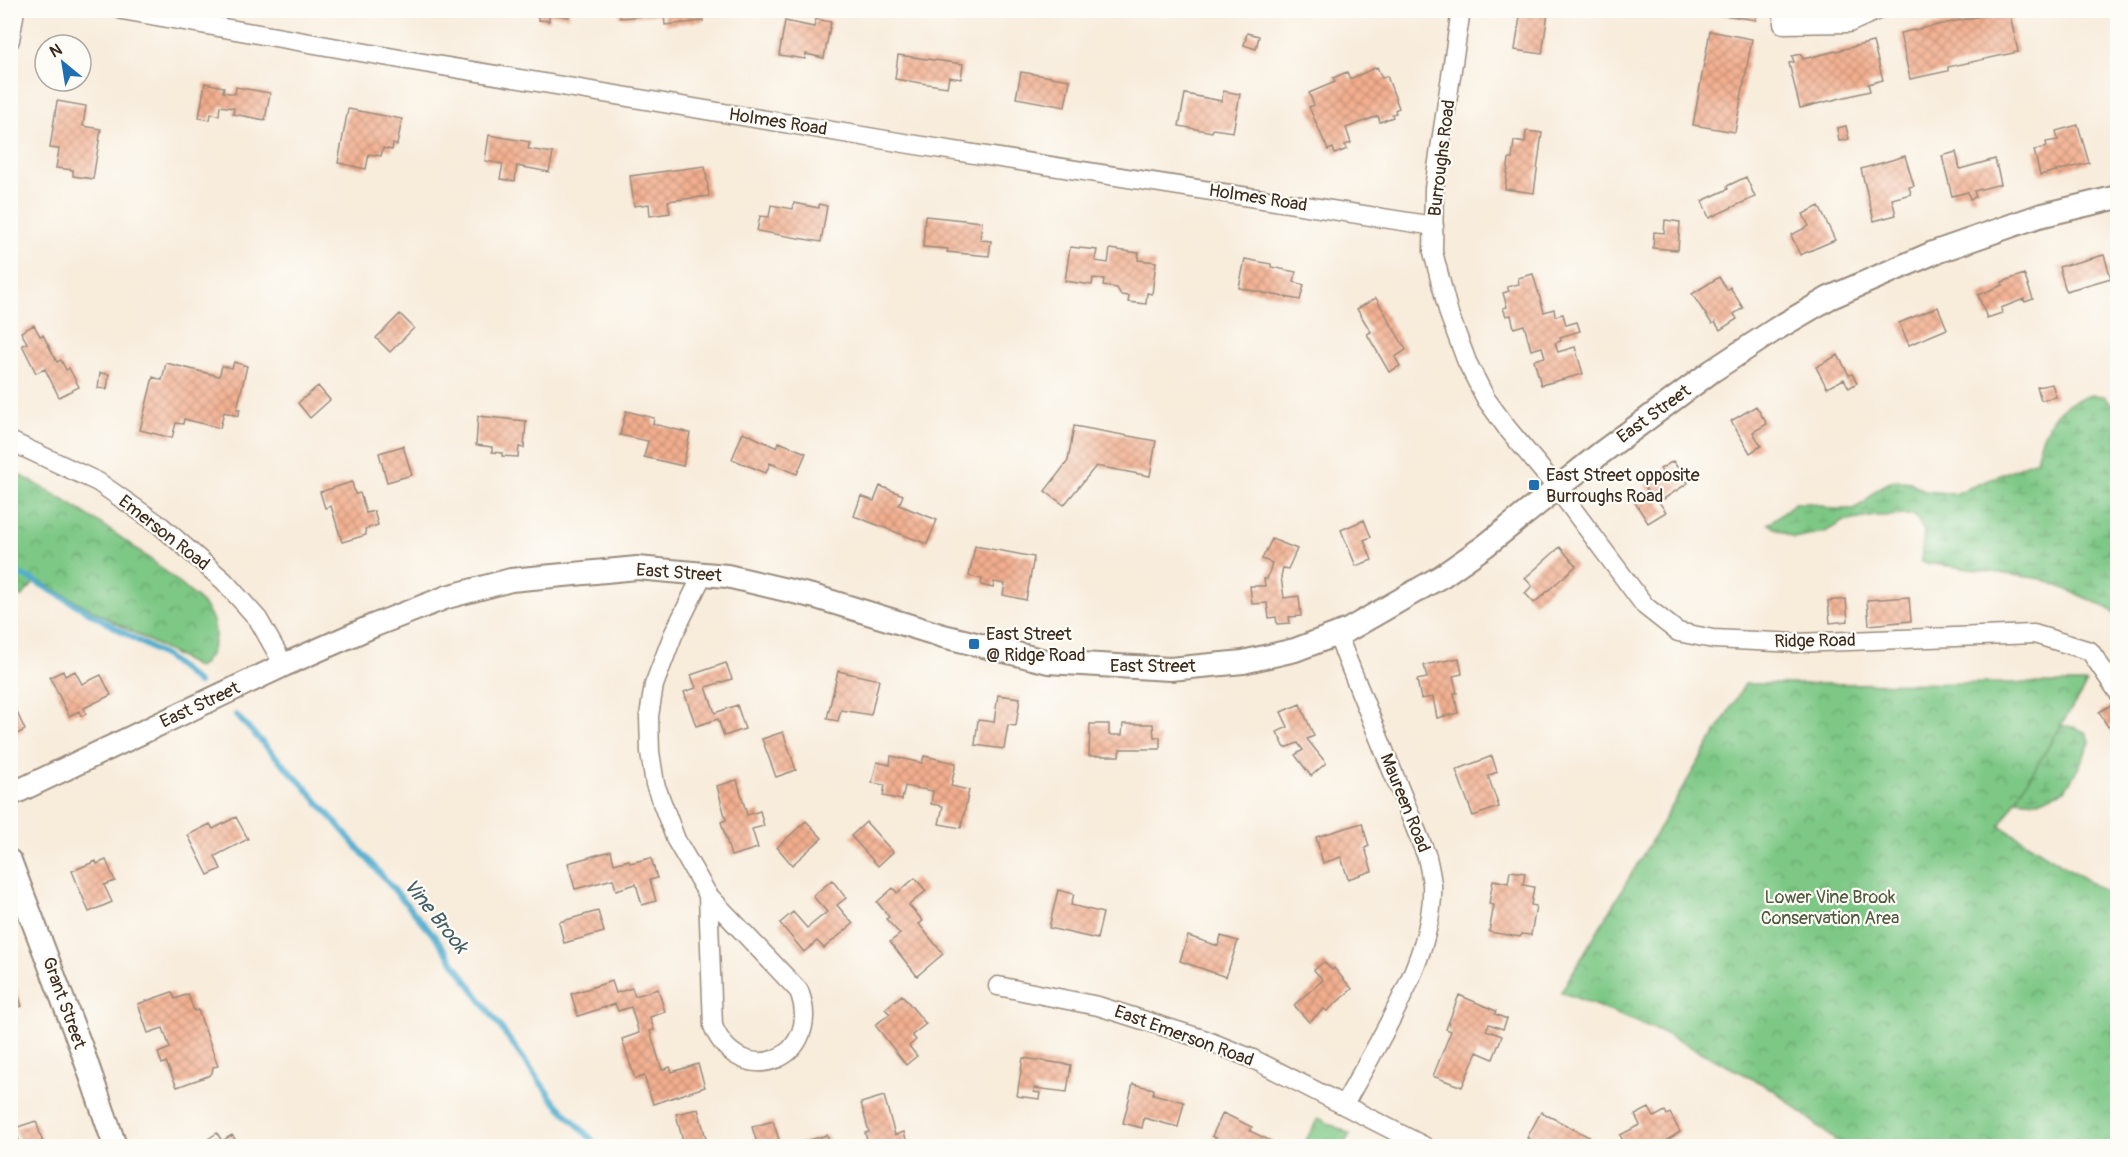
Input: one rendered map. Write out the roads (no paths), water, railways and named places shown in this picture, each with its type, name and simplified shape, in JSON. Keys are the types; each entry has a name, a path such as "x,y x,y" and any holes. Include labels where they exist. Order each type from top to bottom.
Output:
{"street":[{"path":"10,40 15,10"},
{"name":"Holmes Road","path":"122,10 887,140 1434,226"},
{"name":"Burroughs Road","path":"1461,10 1434,188 1433,252 1449,314 1467,362 1493,409 1557,488"},
{"path":"1784,10 1783,24 1849,23 1878,10"},
{"name":"East Street","path":"10,795 284,665 425,605 511,580 637,568 727,576 816,597 943,636 1049,662 1170,669 1244,662 1295,650 1348,630 1442,576 1485,546 1601,453 1712,370 1829,298 1954,245 2039,216 2118,197"},
{"name":"Emerson Road","path":"10,441 98,483 161,526 224,581 258,619 284,665"},
{"name":"Ridge Road","path":"1557,488 1645,606 1678,632 1713,639 1796,643 2034,634 2090,651 2118,692"},
{"path":"703,574 673,634 654,685 650,716 650,752 655,784 664,813 676,840 708,895 799,991 805,1006 805,1022 800,1038 790,1051 776,1059 760,1062 744,1060 730,1053 719,1041 712,1026 708,895"},
{"name":"Maureen Road","path":"1336,634 1427,857 1432,885 1428,924 1418,958 1394,1013 1344,1105"},
{"name":"Grant Street","path":"10,861 78,1040 115,1146"},
{"name":"East Emerson Road","path":"998,986 1098,1006 1203,1038 1253,1059 1424,1146"}],"waterway":[{"name":"Vine Brook","path":"10,570 31,579 168,658 198,683"},
{"name":"Vine Brook","path":"236,715 304,786 436,938 553,1100 598,1146"}],"place":[{"name":"East Street opposite Burroughs Road","path":"1534,485"},
{"name":"East Street @ Ridge Road","path":"974,644"}],"park label":[{"name":"Lower Vine Brook Conservation Area","path":"1830,907"}]}
